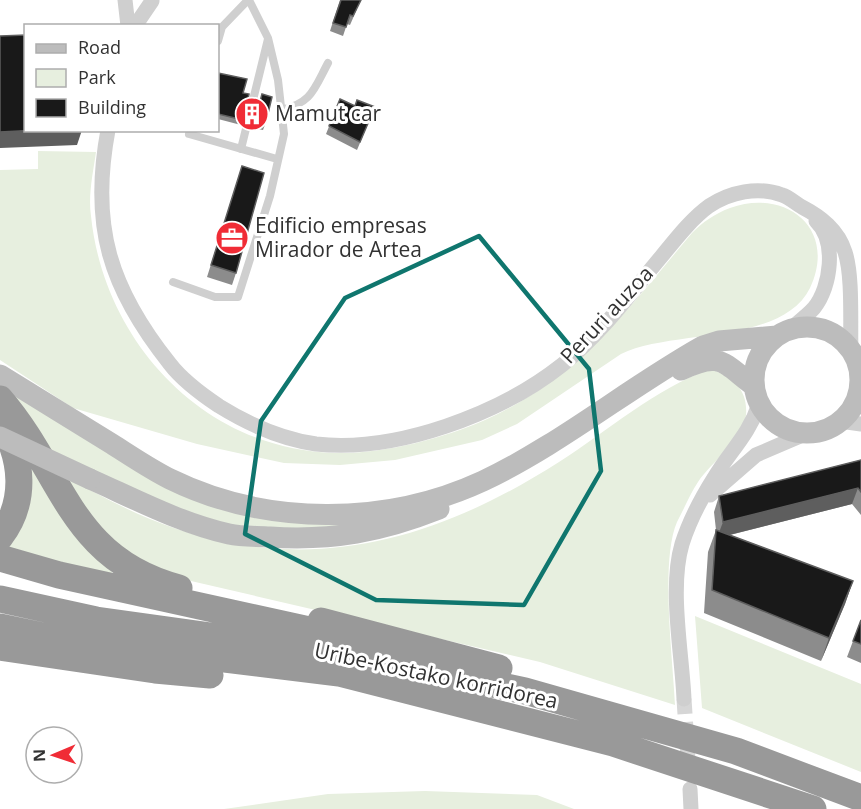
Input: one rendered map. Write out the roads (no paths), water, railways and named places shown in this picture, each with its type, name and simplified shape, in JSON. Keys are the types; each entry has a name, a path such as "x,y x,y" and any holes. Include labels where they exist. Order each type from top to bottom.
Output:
{"highway":[{"path":"0,399 24,432 79,522 109,554 133,570 176,587 377,634 598,695 736,751"},
{"path":"0,422 8,435 17,460 20,483 16,508 0,537"},
{"path":"4,560 113,588 598,695"},
{"name":"Uribe-Kostako korridorea","path":"0,599 96,620 318,651 442,672 525,691 736,751 861,798"},
{"name":"Uribe-Kostako korridorea","path":"0,627 52,638 339,673 613,743 813,809"},
{"path":"0,647 155,670 429,697"},
{"path":"0,659 81,670 155,670"}],"street":[{"path":"125,0 128,24"},
{"path":"131,0 154,1"},
{"path":"137,24 154,1"},
{"name":"Peruri auzoa","path":"108,132 103,159 102,227 114,272 130,306 151,341 178,375 207,398 242,420 274,434 316,444 366,444 416,435 478,413 513,396 562,365 605,324 680,234 709,206 737,193 763,191 784,195 801,206"},
{"path":"684,699 678,611 678,568 682,544 715,476 752,425 757,395 754,372 759,358 783,333 814,308 825,288 829,267 828,246 822,227 801,206"},
{"path":"698,508 719,485 756,455 807,433 850,423 860,373 851,351 845,253 835,233 818,214 801,206"},
{"path":"0,375 171,479 221,498 275,510 324,515 383,511 451,494 483,480 560,437 703,345 783,333 807,327 824,330 839,338 851,351"},
{"path":"0,437 169,515 231,535 288,538 346,537 400,525 465,499 563,445 670,375 703,359 718,361 730,367 757,395 768,416 779,425 807,433"},
{"path":"690,789 691,809"}],"lane":[{"path":"173,282 215,297 238,297 270,196 284,134 279,80 268,38 249,0 222,27 219,38"},
{"path":"241,149 268,38"},
{"path":"281,110 299,106 309,99 328,63"},
{"path":"190,132 189,134 278,159"}],"tunnel":[{"path":"684,699 689,774"}],"place":[{"name":"Mamut car","path":"252,114"},
{"name":"Edificio empresas Mirador de Artea","path":"232,238"}]}
